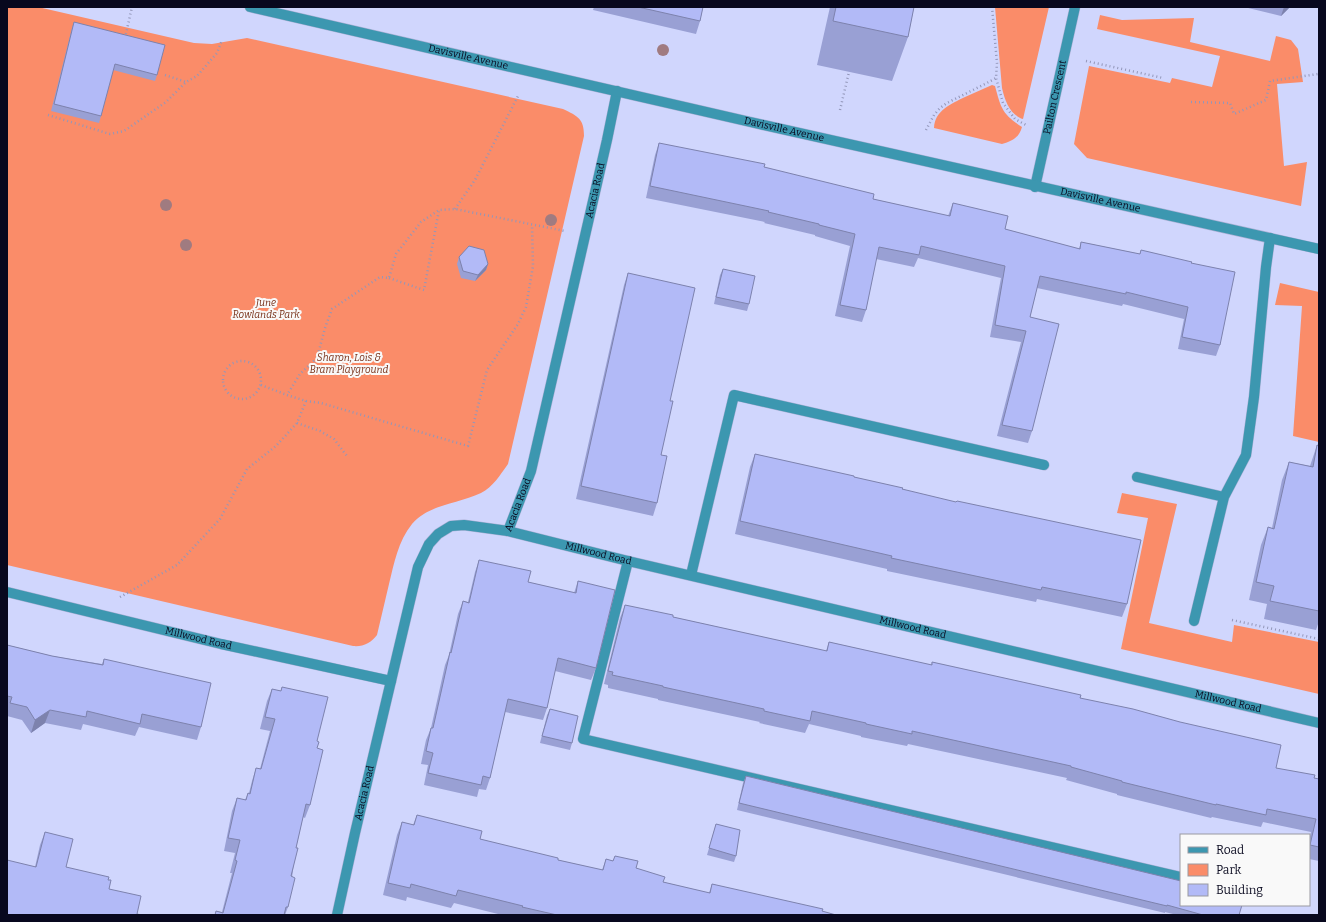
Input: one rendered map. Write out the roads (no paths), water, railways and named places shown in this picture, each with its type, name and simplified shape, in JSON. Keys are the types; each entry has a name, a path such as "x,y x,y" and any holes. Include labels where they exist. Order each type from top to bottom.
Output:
{"street":[{"name":"Davisville Avenue","path":"250,7 1035,187 1319,249"},
{"name":"Pailton Crescent","path":"1035,187 1075,7"},
{"name":"Acacia Road","path":"337,915 418,567 429,544 438,534 451,526 464,524 508,531 531,471 617,91"},
{"path":"1194,621 1224,497 1246,455 1254,397 1270,238"},
{"path":"691,575 734,395 1044,464"},
{"path":"1137,477 1224,497"},
{"name":"Millwood Road","path":"508,531 628,562 691,575 1319,723"},
{"path":"628,562 583,739 1180,877"},
{"name":"Millwood Road","path":"7,592 221,644 391,681"}],"park label":[{"name":"June Rowlands Park","path":"266,308"},
{"name":"Sharon, Lois & Bram Playground","path":"349,364"}]}
